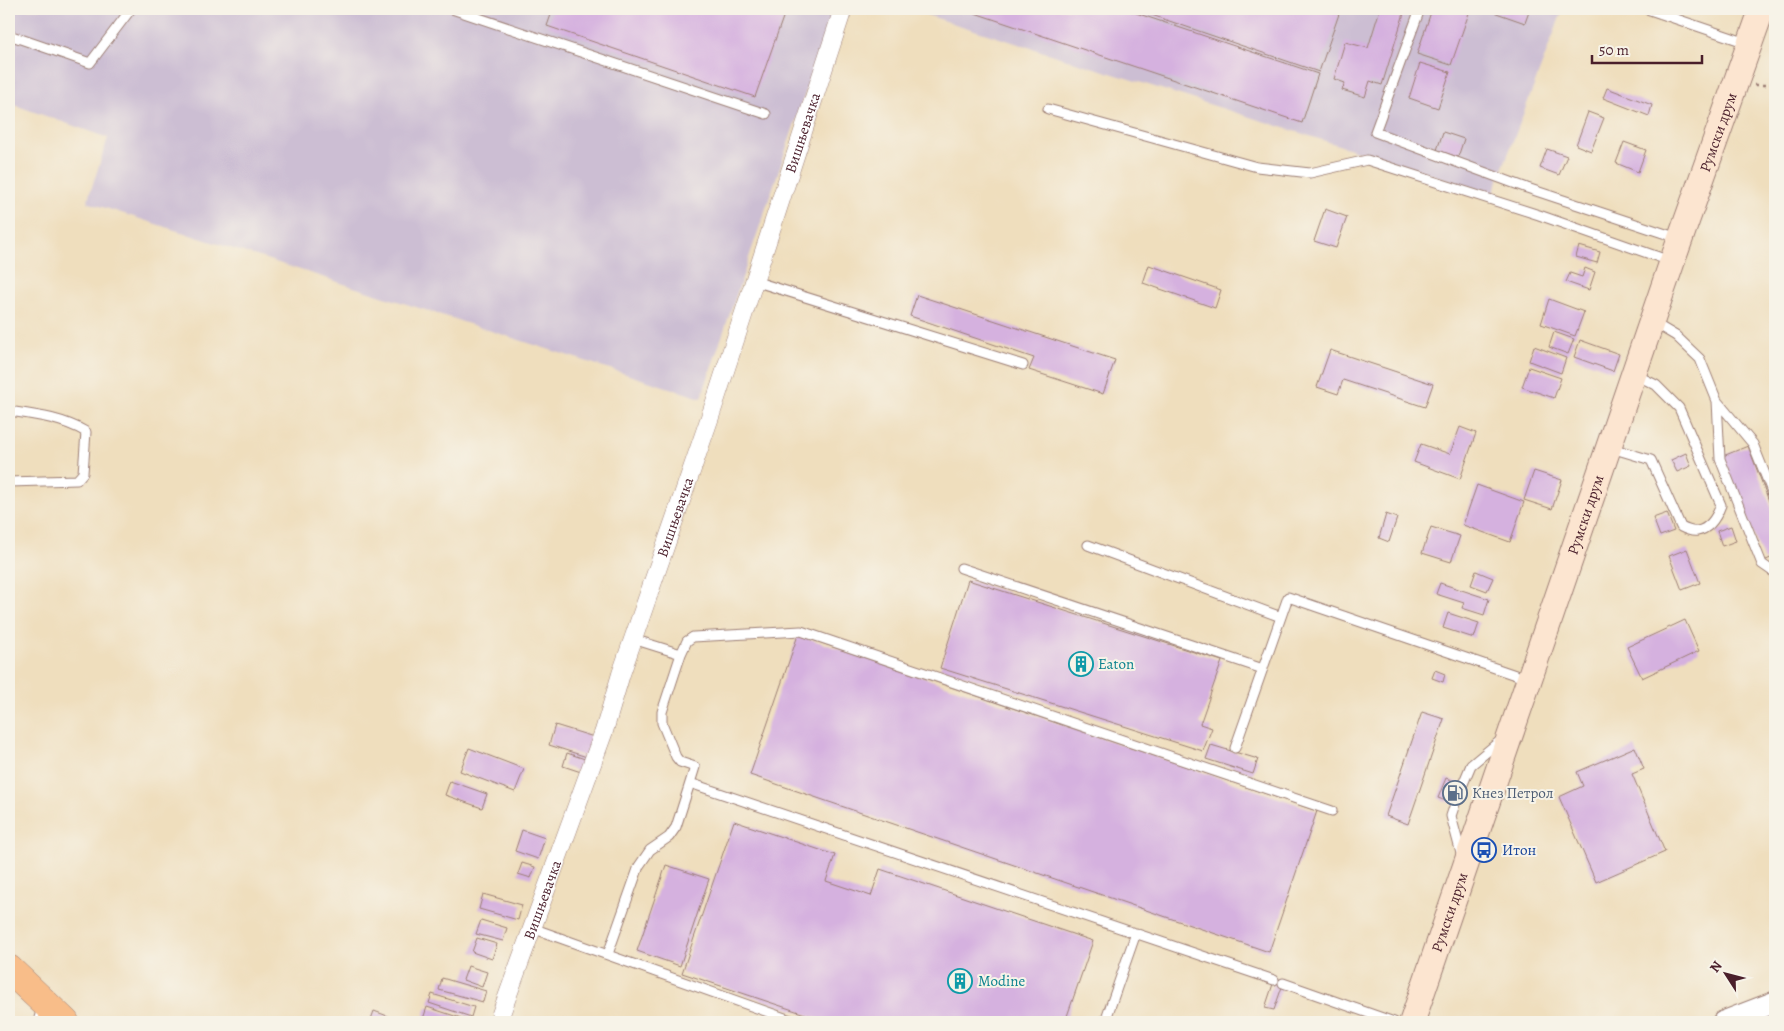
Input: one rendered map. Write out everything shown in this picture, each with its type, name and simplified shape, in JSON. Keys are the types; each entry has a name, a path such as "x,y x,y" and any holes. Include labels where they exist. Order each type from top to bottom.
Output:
{"main road":[{"name":"Румски друм","path":"1412,1022 1466,869 1510,733 1610,448 1676,251 1762,9"},
{"path":"9,969 42,1012 65,1022"}],"street":[{"name":"Вишњевачка","path":"498,1022 604,731 633,639 710,417 843,9"},
{"path":"1723,1022 1775,1002"}],"lane":[{"path":"9,36 90,63 131,9"},
{"path":"452,9 766,114"},
{"path":"1420,9 1375,132 1527,188 1676,251"},
{"path":"1647,9 1750,44"},
{"path":"1048,109 1257,167 1310,173 1367,160 1539,215 1676,251"},
{"path":"754,281 1023,365"},
{"path":"1652,322 1676,336 1700,359 1717,400 1753,444 1775,499"},
{"path":"1610,448 1651,460 1681,528 1696,532 1707,527 1716,518 1720,505 1679,408 1656,385 1634,373"},
{"path":"1717,400 1720,459 1762,564 1775,573"},
{"path":"9,411 49,416 86,432 83,473 77,480 9,482"},
{"path":"1088,545 1281,617"},
{"path":"961,568 1263,669"},
{"path":"1235,748 1288,597 1530,680"},
{"path":"608,954 638,866 650,850 669,837 676,827 695,767 680,762 676,757 662,723 662,712 682,654 687,641 693,637 801,631 1332,811"},
{"path":"633,639 682,654"},
{"path":"1463,784 1471,765 1510,733"},
{"path":"690,783 1394,1022"},
{"path":"1455,804 1451,816 1466,869"},
{"path":"532,928 796,1022"},
{"path":"1105,1022 1136,933"}],"shaded area":[{"path":"9,9 834,9 701,398 87,202 108,138 9,103"},
{"path":"908,9 1563,9 1493,194"}],"building":[{"path":"553,9 786,9 755,97 547,26"},
{"path":"963,9 1124,9 1318,74 1302,123"},
{"path":"1134,9 1323,9 1339,14 1319,72"},
{"path":"1380,9 1417,9 1415,14 1405,10 1382,85 1370,81 1365,97 1342,90 1345,83 1334,79 1345,42 1368,48"},
{"path":"1432,9 1470,10 1451,65 1417,54"},
{"path":"1485,9 1530,9 1525,23"},
{"path":"1420,63 1450,72 1438,108 1409,98"},
{"path":"1607,88 1652,105 1649,116 1603,98"},
{"path":"1588,112 1604,118 1591,151 1576,145"},
{"path":"1443,132 1464,139 1458,157 1437,150"},
{"path":"1624,142 1646,150 1638,172 1616,163"},
{"path":"1547,149 1567,156 1559,175 1540,168"},
{"path":"1325,209 1347,217 1336,248 1314,241"},
{"path":"1579,246 1600,252 1597,263 1576,257"},
{"path":"1149,265 1221,290 1215,308 1143,283"},
{"path":"1585,268 1595,272 1589,290 1566,282 1570,273 1582,277"},
{"path":"917,295 1115,360 1103,394 1029,370 1034,358 910,316"},
{"path":"1549,299 1584,312 1575,336 1541,324"},
{"path":"1554,332 1574,339 1568,354 1549,347"},
{"path":"1580,340 1619,354 1613,371 1574,357"},
{"path":"1534,346 1566,358 1561,373 1529,361"},
{"path":"1330,350 1433,384 1425,407 1343,380 1338,394 1317,387"},
{"path":"1529,367 1561,378 1554,398 1522,387"},
{"path":"1460,427 1476,433 1460,479 1414,462 1421,444 1450,454"},
{"path":"1748,446 1775,517 1775,556 1764,561 1723,456"},
{"path":"1686,453 1691,466 1677,472 1671,460"},
{"path":"1534,471 1562,480 1552,509 1524,500"},
{"path":"1477,485 1524,502 1510,542 1463,525"},
{"path":"1667,513 1674,531 1660,536 1653,518"},
{"path":"1386,514 1397,518 1389,542 1379,538"},
{"path":"1731,526 1736,541 1722,546 1717,531"},
{"path":"1431,527 1460,536 1451,562 1422,553"},
{"path":"1687,549 1700,583 1682,590 1669,556"},
{"path":"1476,571 1493,578 1487,591 1471,585"},
{"name":"Eaton","path":"968,580 1222,661 1200,724 1212,728 1203,751 940,668"},
{"path":"1440,583 1489,599 1484,615 1462,608 1464,603 1436,594"},
{"path":"1448,613 1479,623 1474,638 1443,628"},
{"path":"1685,620 1699,651 1642,678 1627,647"},
{"path":"798,635 1317,811 1269,952 750,775"},
{"path":"1435,670 1445,674 1443,682 1432,678"},
{"path":"1422,712 1444,719 1408,824 1386,816"},
{"path":"555,725 594,737 587,757 549,745"},
{"path":"1211,745 1258,759 1253,774 1206,759"},
{"path":"1635,747 1644,769 1632,774 1665,852 1596,882 1559,797 1583,786 1577,772"},
{"path":"469,748 524,769 515,792 460,771"},
{"path":"567,753 585,759 581,772 563,766"},
{"path":"1446,778 1465,785 1457,805 1438,798"},
{"path":"450,781 487,794 482,808 445,795"},
{"path":"734,821 835,855 826,881 871,896 880,869 1093,941 1065,1022 829,1022 682,973"},
{"path":"522,830 545,838 538,859 515,851"},
{"path":"522,863 535,867 531,878 518,874"},
{"path":"666,865 709,879 680,966 637,951"},
{"path":"483,894 522,905 518,920 479,909"},
{"path":"481,920 507,928 503,941 476,934"},
{"path":"477,938 497,944 492,959 472,952"},
{"path":"468,966 487,972 482,987 463,980"},
{"path":"442,978 486,991 483,1002 439,990"},
{"path":"1275,978 1284,981 1274,1010 1265,1008"},
{"path":"432,994 474,1007 471,1017 429,1003"},
{"path":"427,1007 467,1020 467,1022 422,1022"},
{"path":"374,1011 393,1018 392,1022 370,1022"}],"place":[{"name":"Eaton","path":"1081,664"},
{"name":"Кнез Петрол","path":"1455,793"},
{"name":"Итон","path":"1484,850"},
{"name":"Modine","path":"960,981"}]}
